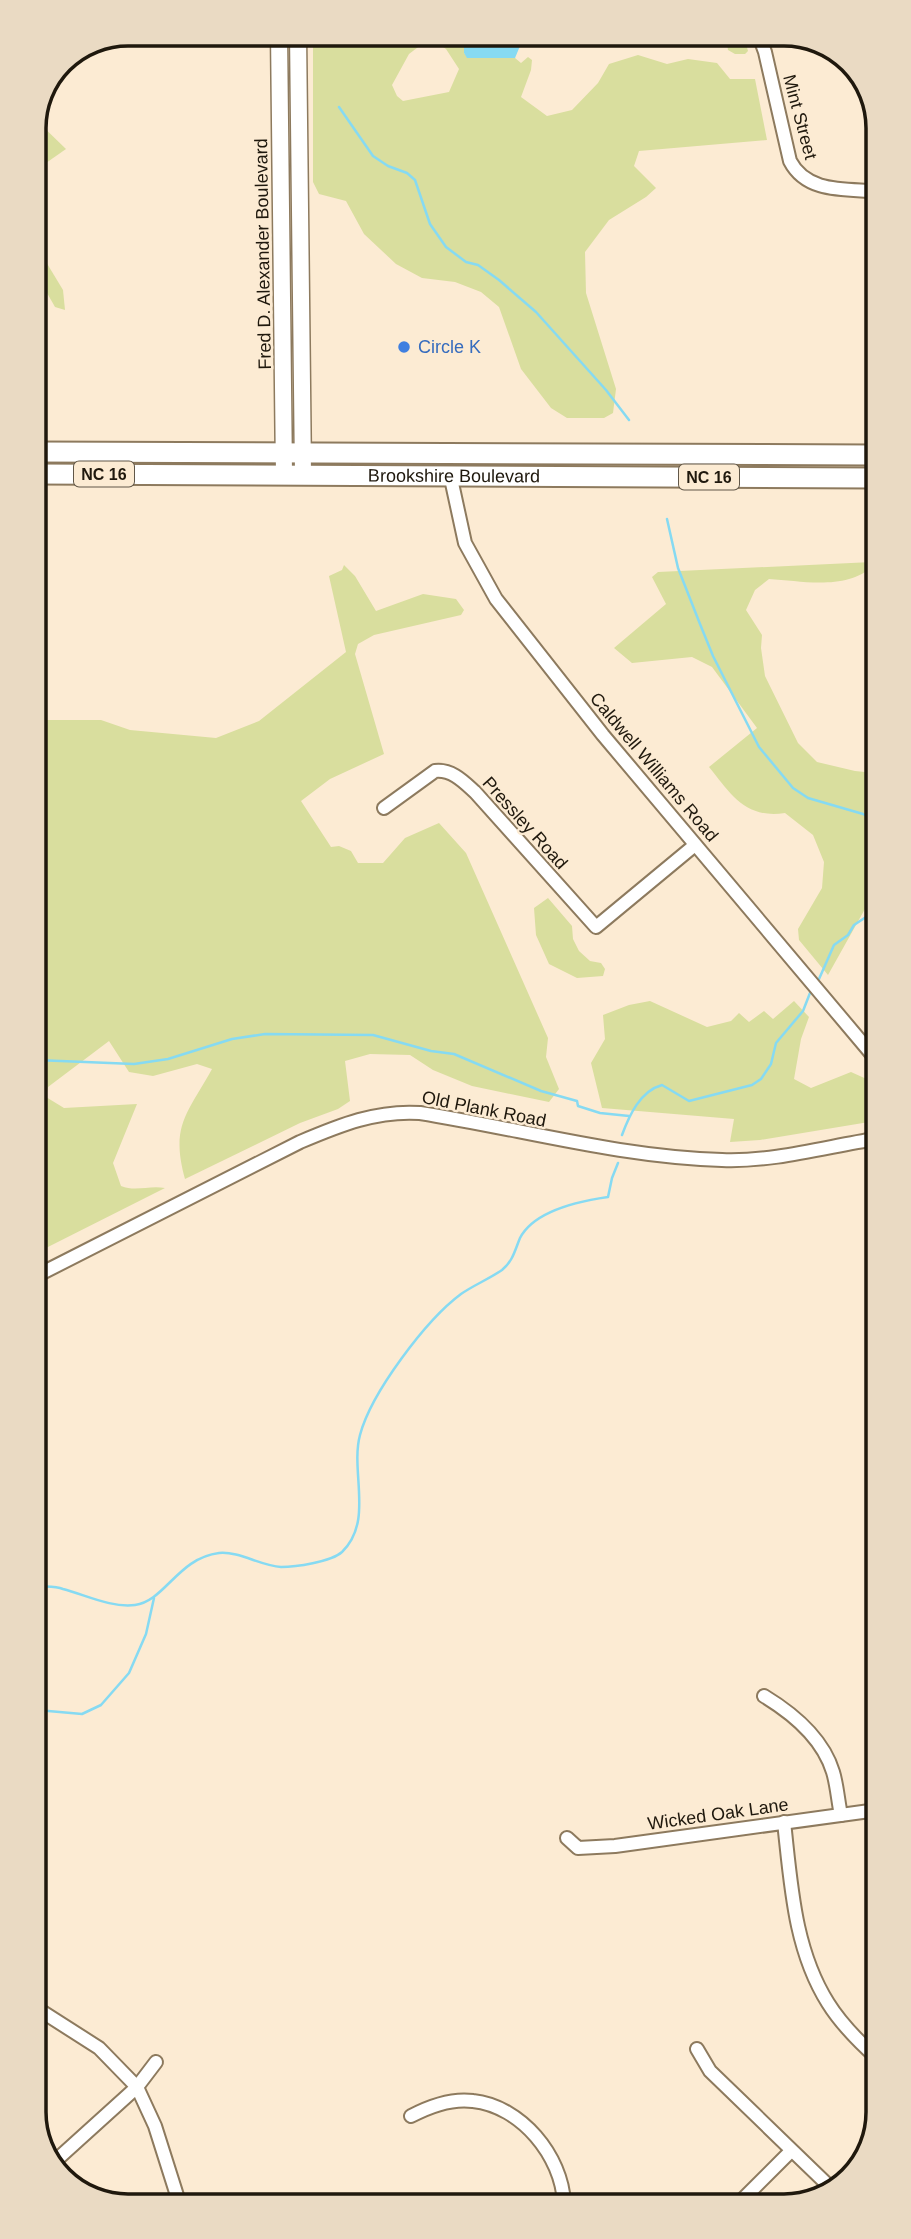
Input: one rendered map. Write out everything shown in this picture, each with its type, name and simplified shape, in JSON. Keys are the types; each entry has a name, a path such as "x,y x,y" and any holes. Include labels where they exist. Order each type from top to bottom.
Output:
{"highway":[{"name":"Brookshire Boulevard","path":"46,452 866,454"},
{"path":"46,464 109,459 146,452"},
{"path":"353,474 377,466 432,465 438,460 439,452"},
{"path":"450,474 461,467 518,468 610,453"},
{"name":"Brookshire Boulevard","path":"46,474 866,478"}],"main road":[{"name":"Fred D. Alexander Boulevard","path":"279,46 294,474"},
{"name":"Fred D. Alexander Boulevard","path":"293,453 298,46"}],"street":[{"name":"Mint Street","path":"763,46 794,170 812,184 866,190"},
{"name":"Caldwell Williams Road","path":"450,474 465,544 496,599 603,734 866,1047"},
{"name":"Pressley Road","path":"384,808 435,771 453,774 475,792 596,927 695,845"},
{"name":"Old Plank Road","path":"46,1271 300,1142 336,1126 376,1115 421,1113 584,1145 665,1156 724,1160 770,1157 866,1141"},
{"path":"764,1696 782,1707 814,1738 832,1770 841,1815"},
{"name":"Wicked Oak Lane","path":"567,1838 578,1848 615,1846 866,1812"},
{"path":"784,1822 794,1912 805,1954 828,2004 866,2047"},
{"path":"46,2013 99,2048 137,2087 155,2126 176,2193"},
{"path":"697,2049 710,2071 825,2182"},
{"path":"60,2157 137,2087 156,2062"},
{"path":"411,2116 438,2104 455,2101 472,2101 503,2110 517,2119 547,2150 559,2173 562,2194"},
{"path":"748,2194 791,2151"}],"green space":[{"path":"313,46 420,46 409,54 392,85 397,96 403,101 449,92 459,69 442,46 464,46 464,53 468,58 515,58 521,63 528,57 532,60 531,70 521,97 547,116 572,110 598,83 609,64 638,55 667,64 688,59 717,63 730,79 755,79 767,140 639,151 634,166 656,188 609,220 585,252 586,293 616,389 613,413 604,418 567,418 551,408 521,369 499,307 481,292 455,282 422,278 396,264 364,234 346,201 319,194 313,182"},
{"path":"727,46 747,46 748,51 745,54 735,54 728,50"},
{"path":"46,130 66,149 46,163"},
{"path":"46,262 63,290 65,310 55,307 46,291"},
{"path":"866,562 866,571 863,573 838,581 769,579 755,590 746,610 762,635 765,676 798,743 817,762 866,772 866,907 828,975 799,940 798,929 822,888 824,862 813,835 785,813 771,814 749,808 732,795 709,767 757,728 712,667 692,657 632,663 614,648 666,604 652,577 658,572"},
{"path":"344,565 355,576 376,611 423,594 456,599 464,610 461,615 374,635 358,644 355,654 384,754 330,779 301,801 331,847 339,846 351,851 358,863 383,863 405,838 439,823 466,853 548,1038 546,1057 559,1089 549,1102 472,1086 433,1070 410,1055 370,1054 345,1061 350,1101 338,1109 300,1123 185,1179 181,1161 181,1132 189,1109 212,1069 197,1064 153,1076 129,1072 109,1041 48,1087 46,1097 46,720 101,720 130,730 216,738 259,721 346,652 329,576 342,570"},
{"path":"548,898 572,926 573,939 579,951 590,961 601,963 605,969 603,976 577,978 549,964 536,935 534,908"},
{"path":"650,1001 707,1027 731,1021 739,1013 749,1022 764,1011 773,1019 794,1001 809,1017 801,1039 794,1079 811,1088 851,1072 866,1079 866,1122 760,1140 730,1142 734,1119 602,1108 591,1063 605,1039 603,1015 629,1005"},
{"path":"46,1097 64,1108 137,1104 113,1163 121,1186 165,1188 46,1248"}],"water":[{"path":"464,46 520,46 515,58 467,58"}],"waterway":[{"path":"339,107 373,156 388,166 407,173 415,180 430,224 446,247 466,262 478,265 499,280 536,312 606,390 629,420"},
{"path":"667,519 678,568 700,624 713,656 759,747 793,788 808,798 866,816"},
{"path":"819,979 834,945 866,917"},
{"path":"622,1135 636,1105 654,1088 662,1085 689,1101 752,1085 761,1079 771,1064 776,1043 803,1011 810,993"},
{"path":"46,1060 134,1064 168,1059 232,1039 265,1034 373,1035 431,1051 454,1054 541,1091 577,1101 578,1106 600,1113 629,1116"},
{"path":"46,1587 60,1588 117,1605 135,1605 155,1596 193,1563 219,1553 242,1556 281,1567 304,1565 337,1556 352,1540 357,1526 360,1435 376,1399 402,1358 447,1306 461,1294 506,1267 520,1238 536,1221 559,1209 608,1197 618,1163"},
{"path":"46,1711 82,1714 101,1705 129,1673 146,1634 154,1598"}],"place":[{"name":"Circle K","path":"404,347"}]}
